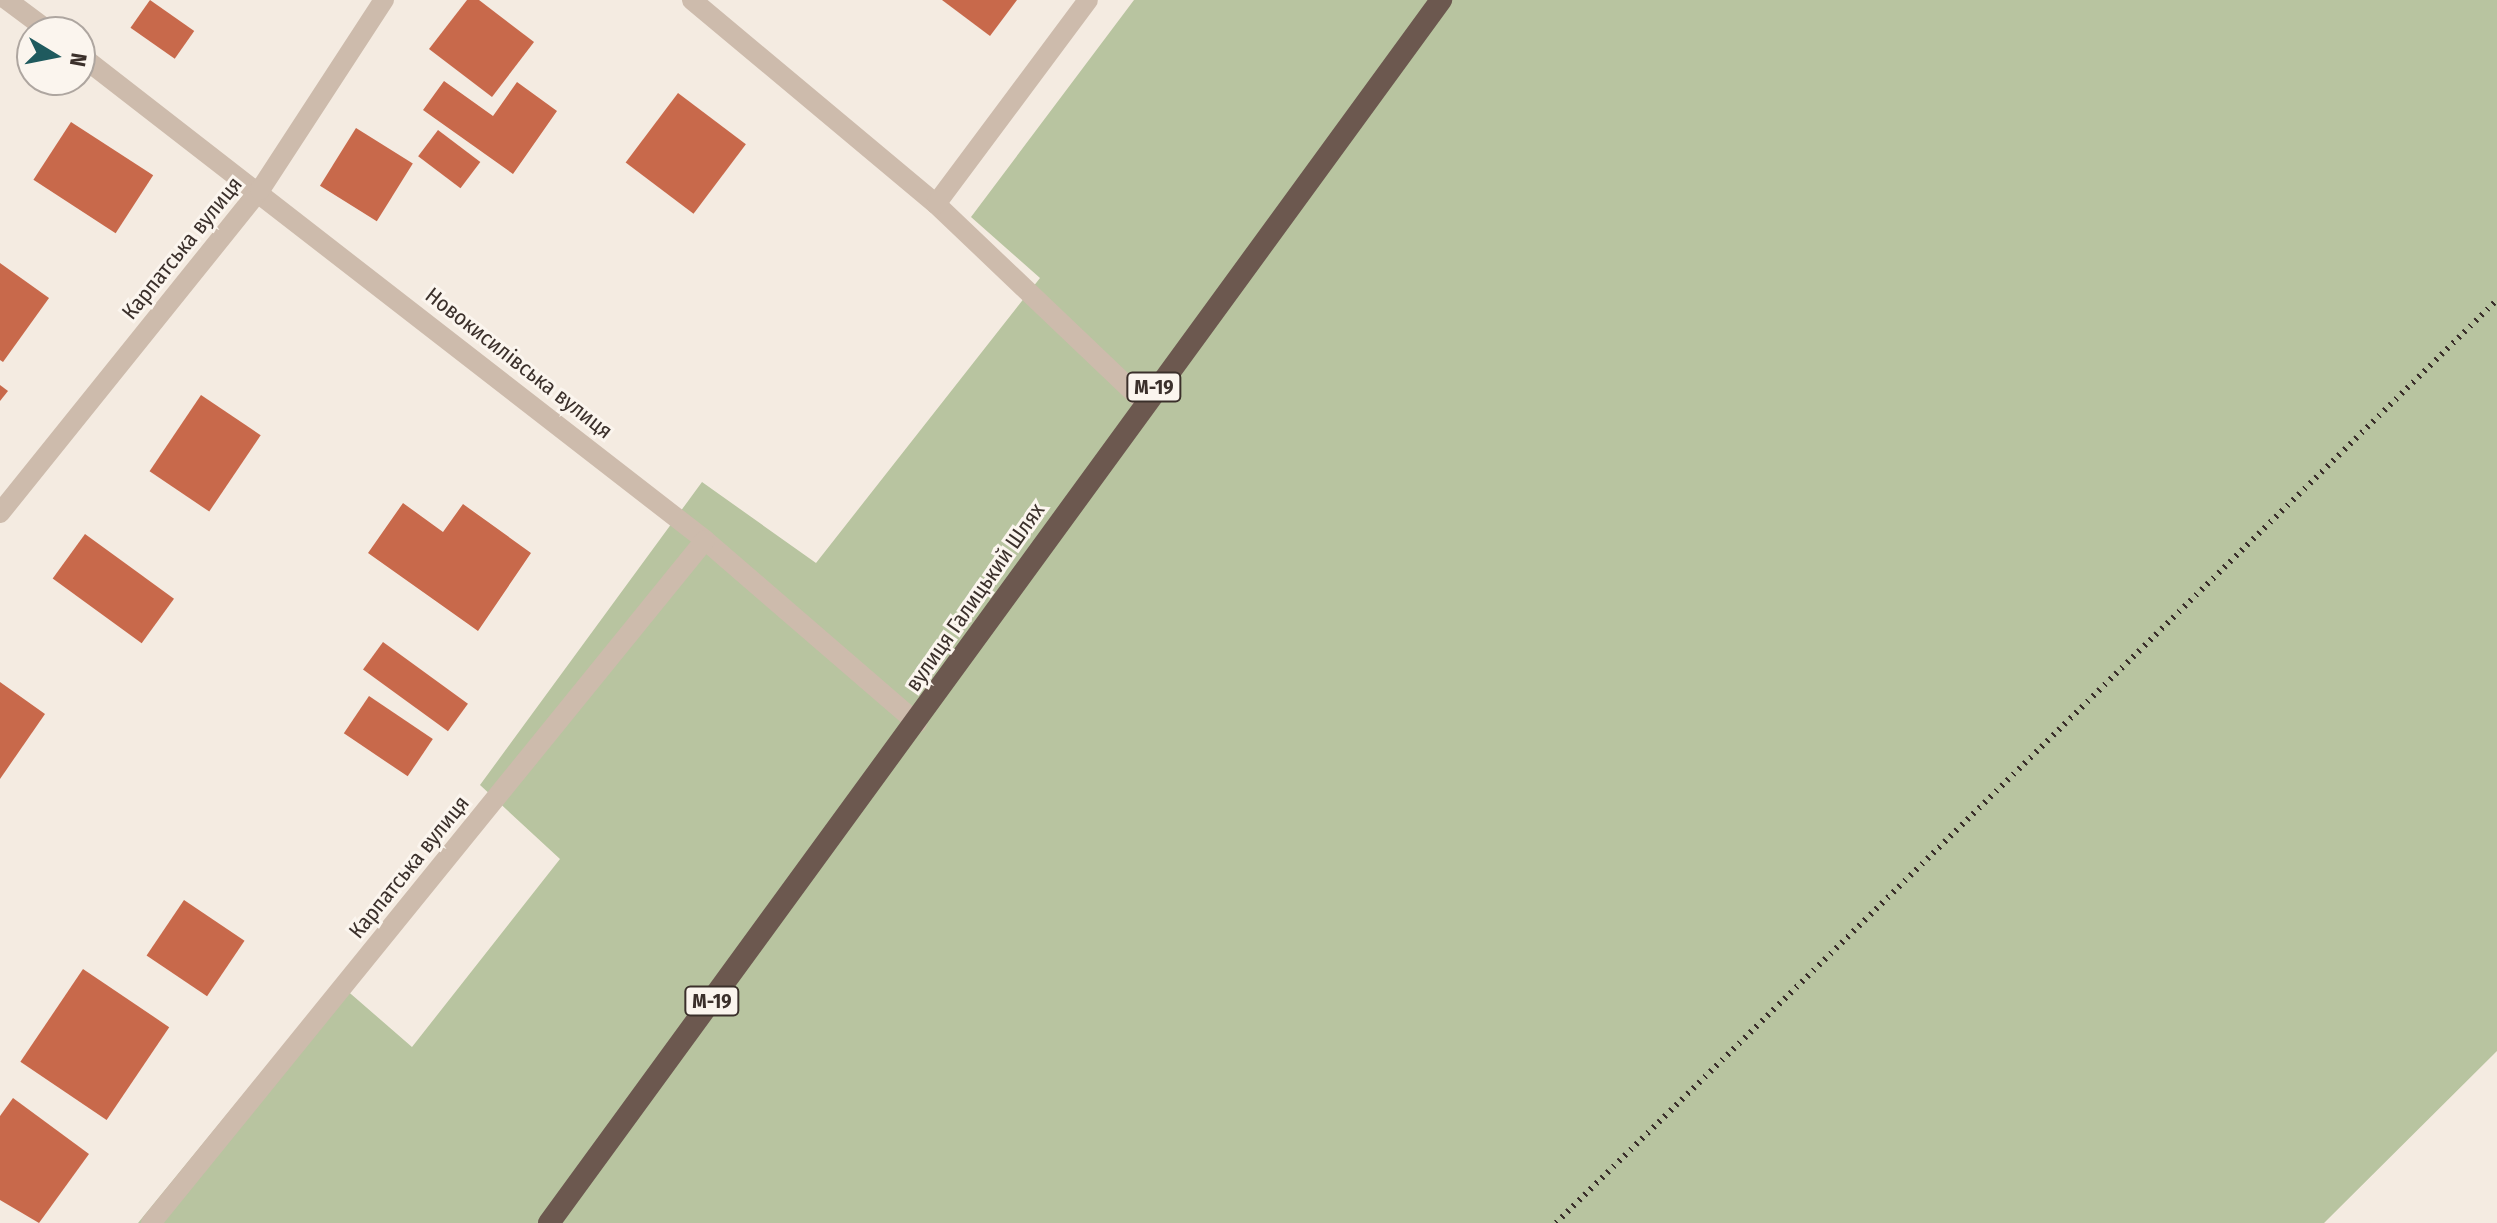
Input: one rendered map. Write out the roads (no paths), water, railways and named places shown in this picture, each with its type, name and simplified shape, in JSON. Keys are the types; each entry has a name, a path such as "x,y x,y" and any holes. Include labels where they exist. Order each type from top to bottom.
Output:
{"highway":[{"name":"вулиця Галицький Шлях","path":"549,1223 917,723 1143,401 1441,0"}],"street":[{"path":"7,0 28,16"},
{"name":"Карпатська вулиця","path":"0,513 260,190 384,0"},
{"path":"692,0 936,204 1143,401"},
{"path":"936,204 1088,0"},
{"name":"Новокисилівська вулиця","path":"96,67 260,190 705,540 917,723"},
{"name":"Карпатська вулиця","path":"151,1223 705,540"}],"railway":[{"path":"1556,1223 2497,300"}]}
